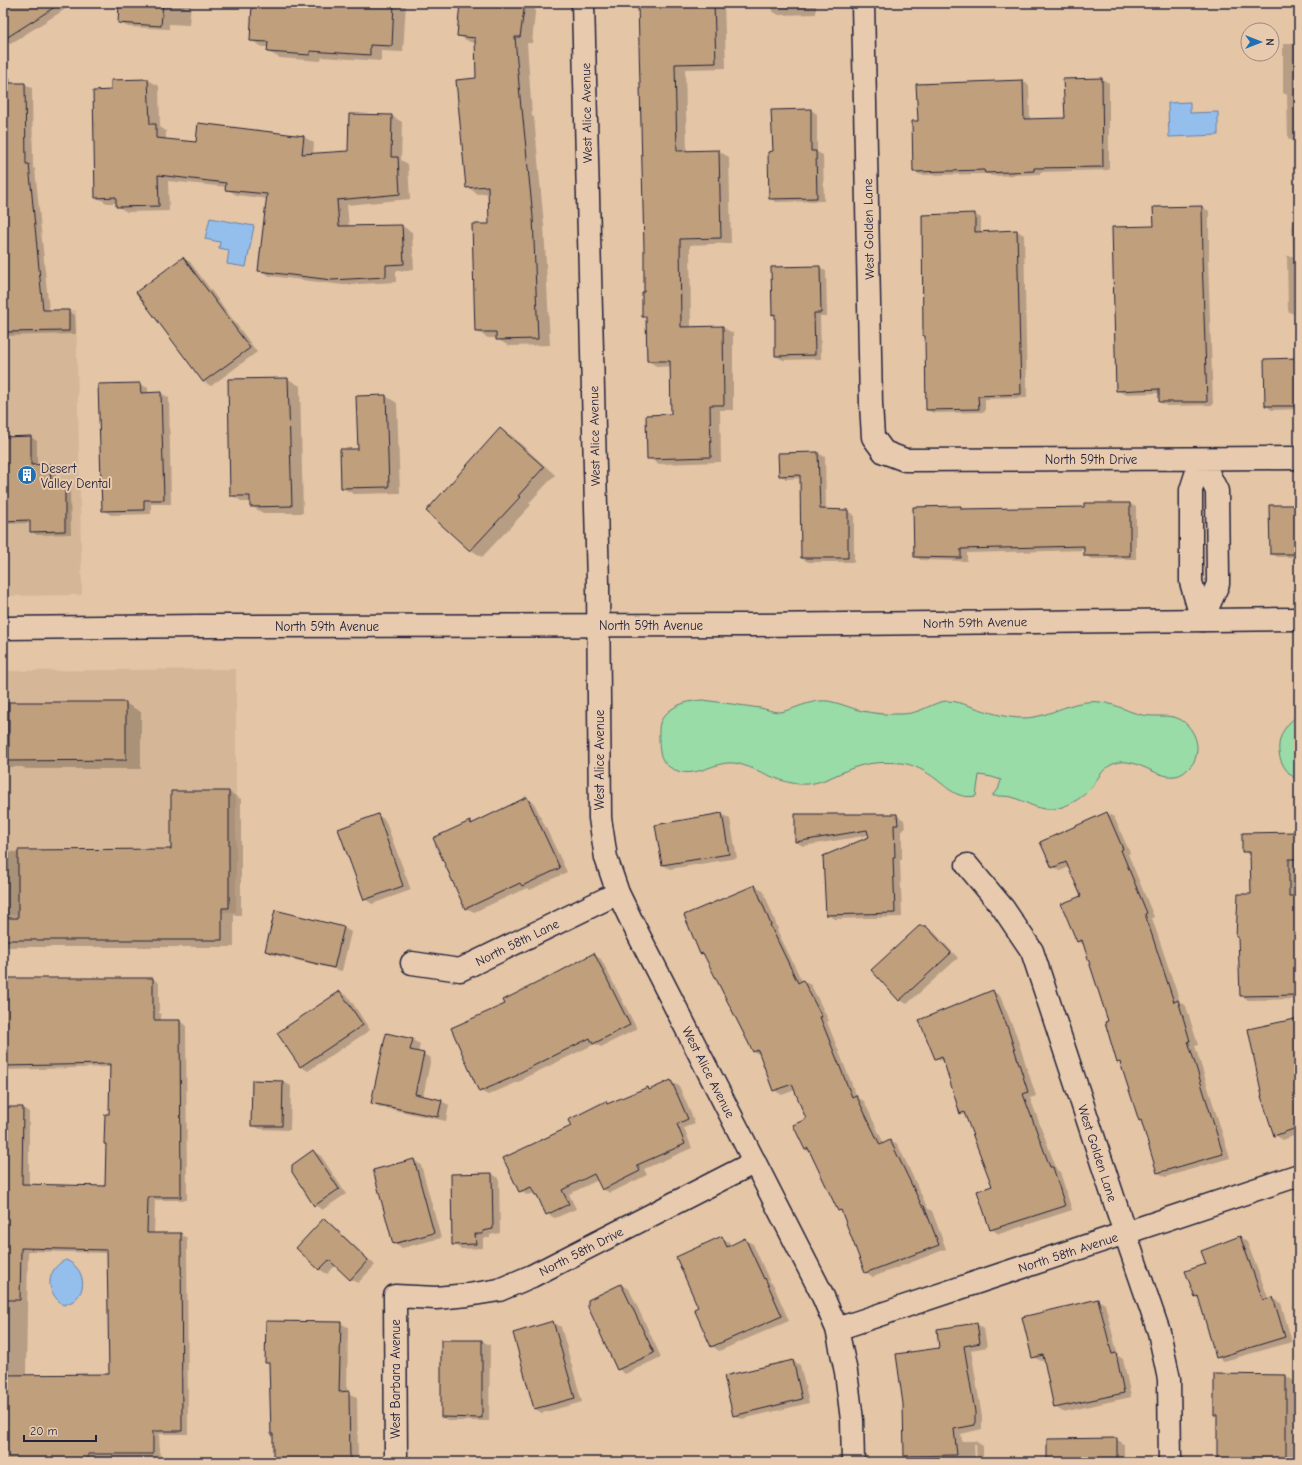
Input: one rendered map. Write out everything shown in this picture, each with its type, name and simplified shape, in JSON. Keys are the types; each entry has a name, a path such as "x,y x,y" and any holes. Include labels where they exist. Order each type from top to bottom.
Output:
{"street":[{"name":"West Alice Avenue","path":"583,3 599,626 600,818 606,858 618,893 632,924 821,1292 837,1329 846,1372 852,1420 853,1462"},
{"name":"West Golden Lane","path":"863,3 871,404 873,437 884,452"},
{"name":"North 59th Drive","path":"884,452 906,460 1299,458"},
{"path":"1201,459 1217,491 1218,562 1218,584 1202,620"},
{"name":"North 59th Avenue","path":"3,628 194,626 599,626 1299,619"},
{"name":"West Golden Lane","path":"967,865 1003,908 1032,951 1159,1332 1169,1379 1170,1462"},
{"name":"North 58th Lane","path":"412,963 460,970 618,893"},
{"name":"North 58th Drive","path":"395,1296 436,1298 499,1290 532,1276 755,1162"},
{"name":"North 58th Avenue","path":"837,1329 1299,1175"},
{"name":"West Barbara Avenue","path":"395,1296 396,1462"}],"shaded area":[{"path":"3,310 76,310 82,595 3,596"},
{"path":"236,669 236,912 3,915 3,671"}],"green space":[{"path":"703,700 760,708 774,712 785,711 819,701 828,701 862,711 888,714 910,713 919,711 940,702 951,701 996,714 1023,718 1044,715 1083,702 1106,703 1146,716 1169,716 1182,720 1188,725 1193,733 1197,750 1196,758 1192,764 1188,769 1179,775 1171,776 1161,774 1132,763 1122,762 1113,764 1105,769 1090,789 1082,796 1068,805 1053,809 1037,807 1012,797 993,796 993,794 998,790 1001,780 979,775 976,796 970,797 959,795 924,771 901,763 890,762 864,765 852,768 821,781 808,784 790,783 748,767 731,763 716,765 694,772 678,771 664,762 660,753 660,723 665,715 673,708 687,702"},
{"path":"1299,715 1299,781 1290,774 1284,766 1280,758 1279,748 1280,739 1284,730 1290,722"}],"water":[{"path":"1190,102 1190,113 1218,112 1218,135 1169,137 1168,103"},
{"path":"210,218 254,226 246,267 227,264 229,250 219,248 220,242 205,239"},
{"path":"66,1260 74,1265 79,1271 82,1277 82,1284 81,1291 77,1297 71,1302 63,1305 51,1290 50,1280 51,1275 57,1266"}],"building":[{"path":"3,3 61,3 3,40"},
{"path":"119,3 163,3 161,26 118,23"},
{"path":"252,3 394,3 392,46 370,45 370,55 310,51 310,55 267,52 268,42 250,41"},
{"path":"460,3 525,3 520,37 515,37 533,217 538,339 496,340 496,332 475,332 472,224 489,224 488,186 466,188 456,80 476,78 475,38 457,36"},
{"path":"638,3 714,3 716,63 675,64 677,151 719,150 721,238 680,239 681,327 723,326 724,405 710,405 711,457 647,459 646,415 671,414 670,361 647,361 646,317 642,317 642,292 644,292 644,248"},
{"path":"1102,78 1103,167 1034,168 1034,171 985,173 984,170 913,172 912,121 918,121 916,84 1023,80 1024,119 1065,118 1063,79"},
{"path":"148,79 150,124 156,124 156,138 196,142 198,123 304,136 302,154 348,151 349,114 392,115 391,157 398,157 400,194 337,200 339,226 402,225 404,264 386,265 386,277 332,280 258,271 267,194 225,190 226,183 158,175 159,206 116,207 116,197 95,198 93,91 111,90 111,80"},
{"path":"3,83 25,83 26,164 29,164 43,310 69,310 69,331 3,332"},
{"path":"811,109 811,151 816,151 817,198 769,199 768,152 773,151 771,110"},
{"path":"1202,206 1202,257 1207,402 1159,402 1159,389 1116,391 1112,227 1154,226 1153,207"},
{"path":"975,213 975,232 1017,230 1021,394 978,396 979,409 926,410 925,336 923,336 922,215"},
{"path":"183,257 250,348 203,382 136,292"},
{"path":"820,266 821,313 814,313 815,355 775,356 775,314 772,315 771,267"},
{"path":"1299,358 1299,406 1265,406 1264,359"},
{"path":"288,378 292,506 250,507 250,496 230,496 228,379"},
{"path":"140,383 141,393 161,392 164,500 144,500 144,510 102,511 98,384"},
{"path":"386,395 389,487 341,488 340,449 358,449 356,396"},
{"path":"500,428 544,467 518,496 520,497 470,551 426,511"},
{"name":"Desert Valley Dental","path":"31,436 31,465 50,464 51,486 65,486 65,531 30,532 30,520 3,521 3,437"},
{"path":"818,452 820,509 848,510 848,558 801,558 800,475 779,476 778,453"},
{"path":"1084,503 1130,503 1130,556 1084,556 1084,546 961,549 961,558 914,557 913,507 961,506 961,509 1084,507"},
{"path":"1269,505 1299,505 1299,554 1270,554"},
{"path":"9,702 126,702 126,760 9,761"},
{"path":"171,791 229,791 229,908 222,908 222,940 3,940 3,918 18,918 18,850 171,849"},
{"path":"527,797 560,868 522,886 520,883 465,909 433,838 470,821 471,824"},
{"path":"1107,812 1123,849 1121,850 1147,913 1145,914 1174,1002 1178,1000 1190,1041 1188,1041 1223,1154 1157,1173 1141,1120 1139,1121 1120,1062 1117,1063 1105,1022 1108,1021 1082,940 1077,942 1061,904 1081,896 1066,862 1052,868 1040,842"},
{"path":"722,813 729,854 662,865 655,825"},
{"path":"378,814 403,886 364,900 338,829"},
{"path":"795,814 897,814 898,825 894,825 895,857 893,857 895,913 826,915 823,856 869,837 867,830 795,842"},
{"path":"1299,832 1299,859 1289,859 1289,896 1299,896 1299,995 1240,996 1238,937 1236,937 1238,894 1251,894 1250,852 1242,852 1242,833"},
{"path":"755,885 770,925 798,983 803,980 822,1017 820,1017 852,1097 856,1095 880,1145 890,1140 922,1206 924,1206 939,1245 865,1273 841,1210 838,1211 808,1148 805,1150 793,1125 806,1119 792,1084 773,1091 758,1050 753,1052 703,953 700,954 684,915"},
{"path":"275,910 344,927 334,968 265,951"},
{"path":"919,926 926,926 951,953 899,1001 871,970"},
{"path":"594,953 630,1025 593,1044 590,1038 517,1074 518,1075 479,1092 451,1028 505,1004 503,1000"},
{"path":"3,978 153,978 154,1020 180,1020 181,1197 148,1197 147,1233 181,1233 182,1431 153,1431 153,1454 88,1454 88,1462 3,1462 3,1375 109,1374 107,1250 21,1248 20,1300 3,1300 3,1107 23,1107 22,1184 105,1186 105,1114 109,1114 110,1064 3,1066"},
{"path":"993,990 1008,1029 1028,1092 1023,1094 1050,1167 1053,1167 1065,1206 990,1230 977,1191 992,1186 964,1112 960,1114 942,1056 935,1059 919,1020"},
{"path":"340,991 363,1025 300,1067 277,1033"},
{"path":"1299,1018 1299,1127 1274,1136 1261,1096 1248,1029"},
{"path":"386,1033 413,1039 410,1050 424,1053 415,1094 442,1100 438,1117 371,1103"},
{"path":"252,1080 283,1081 282,1126 251,1126"},
{"path":"671,1080 688,1119 677,1124 685,1144 637,1165 640,1171 602,1190 594,1174 562,1190 569,1204 546,1215 537,1195 535,1195 531,1187 519,1192 503,1158 571,1126 568,1120 606,1101 607,1104 648,1087 649,1090"},
{"path":"313,1150 339,1189 314,1206 292,1172 292,1165"},
{"path":"414,1159 434,1233 393,1244 373,1170"},
{"path":"492,1173 493,1229 483,1231 483,1234 475,1234 476,1244 452,1245 451,1174"},
{"path":"324,1218 368,1260 350,1280 329,1260 319,1270 296,1248"},
{"path":"722,1236 727,1247 745,1238 782,1316 711,1347 694,1309 698,1307 676,1257"},
{"path":"1240,1236 1263,1300 1273,1297 1285,1337 1216,1358 1198,1296 1195,1297 1185,1271 1206,1264 1201,1251"},
{"path":"621,1284 654,1353 617,1370 588,1307 588,1300"},
{"path":"1098,1299 1112,1354 1116,1353 1124,1393 1054,1408 1043,1355 1032,1358 1022,1317"},
{"path":"266,1321 341,1322 339,1392 349,1391 350,1462 273,1462 269,1363 265,1363"},
{"path":"553,1321 575,1398 534,1409 513,1333"},
{"path":"977,1323 980,1343 964,1346 975,1412 975,1425 954,1429 957,1455 904,1456 903,1404 896,1354 939,1348 937,1329"},
{"path":"441,1340 482,1340 482,1418 441,1417"},
{"path":"793,1360 802,1399 733,1416 724,1376"},
{"path":"1214,1374 1286,1375 1286,1462 1217,1462 1217,1415 1214,1415"},
{"path":"1117,1438 1117,1462 1047,1462 1047,1439"}],"place":[{"name":"Desert Valley Dental","path":"27,475"}]}
